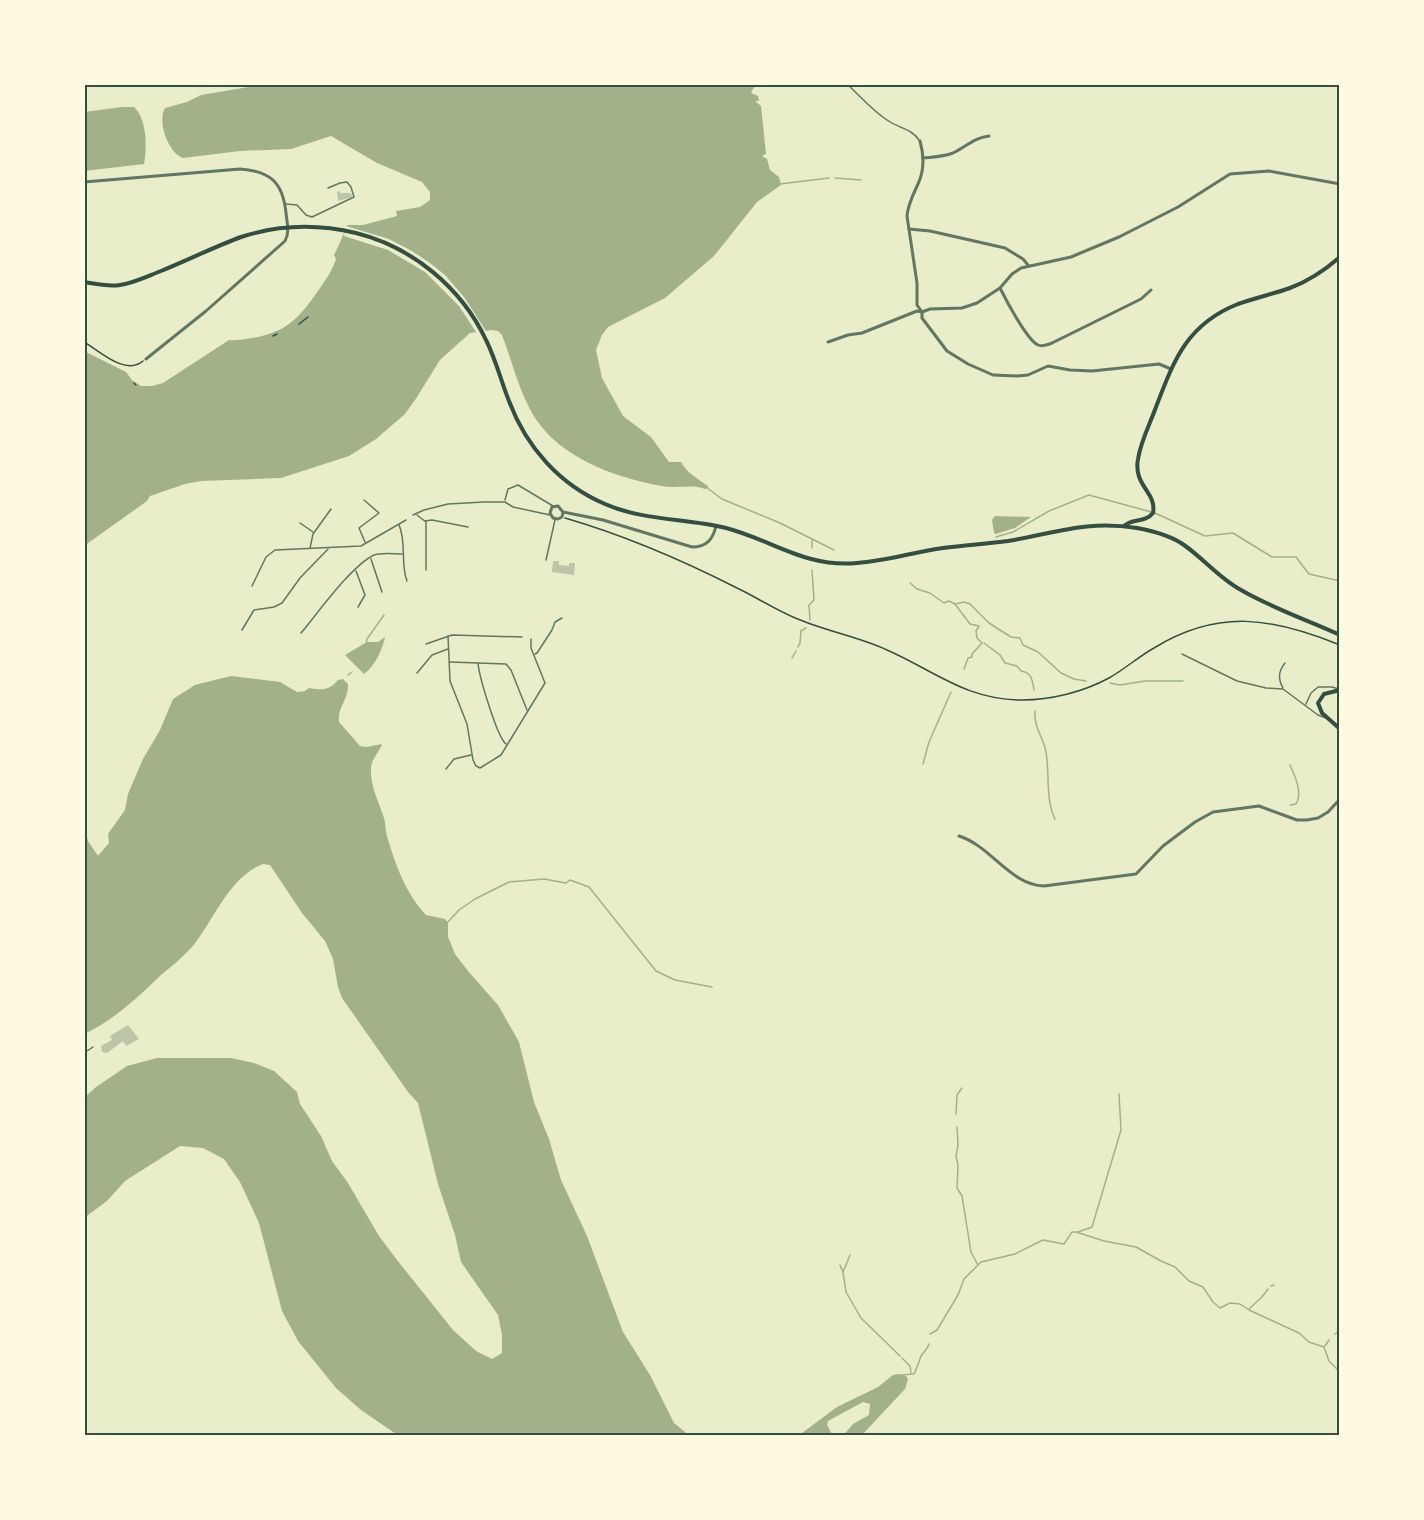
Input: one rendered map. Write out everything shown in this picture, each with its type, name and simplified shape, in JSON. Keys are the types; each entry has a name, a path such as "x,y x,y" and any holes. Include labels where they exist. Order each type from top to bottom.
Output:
{"main road":[{"path":"84,282 110,286 129,283 258,232 319,227 368,237 394,247 430,270 447,285 469,311 490,349 508,401 520,427 542,458 568,482 599,502 632,514 716,526 739,532 809,560 842,564 872,562 960,546 1006,542 1081,526 1123,526 1151,531 1171,538 1184,545 1241,591 1340,634"},
{"path":"1123,526 1128,522 1147,519 1153,512 1152,500 1138,476 1138,459 1142,442 1171,369 1186,341 1207,321 1238,304 1291,288 1340,257"},
{"path":"1340,690 1323,694 1319,699 1319,708 1326,718 1340,729"}],"street":[{"path":"922,158 948,155 971,141 988,136"},
{"path":"920,141 922,158 920,181 908,206 908,229 917,283 917,305 922,312 922,318 946,351 993,375 1028,375 1048,366 1092,371 1159,364 1171,369"},
{"path":"84,182 223,169 247,169 264,174 274,181 282,193 288,228 284,242 206,311 146,359"},
{"path":"828,342 861,333 914,312 970,306 1000,288 1012,274 1028,265 1071,257 1119,237 1178,207 1230,174 1269,171 1340,184"},
{"path":"908,229 930,231 1005,248 1023,259 1028,265"},
{"path":"1000,288 1028,335 1040,346 1052,343 1141,299 1150,290"},
{"path":"563,512 561,517 555,519 551,516 550,511 554,507 560,507 563,512 603,520 692,547 700,547 710,541 716,526"},
{"path":"959,836 972,842 1033,886 1136,874 1163,846 1195,822 1214,812 1259,806 1297,820 1307,820 1318,818 1328,812 1340,799"}],"lane":[{"path":"848,84 879,114 890,122 913,132 920,141"},
{"path":"285,204 297,205 305,214 312,217 354,197 347,182 328,188"},
{"path":"506,502 507,490 518,485 554,507"},
{"path":"364,500 379,513 359,529 365,543"},
{"path":"426,570 426,522 414,515 424,510 456,503 506,502 513,507 551,516"},
{"path":"310,549 313,532 331,509"},
{"path":"546,560 555,519"},
{"path":"252,586 265,559 270,553 279,549 361,546 406,520"},
{"path":"424,521 432,520 468,527"},
{"path":"300,523 313,532"},
{"path":"399,524 403,535 403,571 407,581"},
{"path":"242,630 254,610 274,607 282,603 300,578 328,548"},
{"path":"301,633 340,586 371,558 377,554 402,554"},
{"path":"371,558 382,592"},
{"path":"356,570 365,596 358,607"},
{"path":"534,655 555,622 562,618"},
{"path":"448,636 450,681 466,724 471,754 476,766 481,768 497,758 545,683 530,646 531,639"},
{"path":"426,644 448,636 522,637"},
{"path":"417,673 434,654 449,649"},
{"path":"1182,654 1237,681 1266,688 1283,689"},
{"path":"450,662 508,665 527,711"},
{"path":"478,663 480,677 499,735 507,744"},
{"path":"1285,663 1278,680 1283,689 1322,718 1326,718"},
{"path":"1305,705 1311,693 1318,687 1335,687 1340,690"},
{"path":"446,769 454,759 471,754"},
{"path":"84,1053 93,1047"}],"path":[{"path":"299,316 303,321"},
{"path":"299,324 308,317"},
{"path":"84,342 127,366 139,365 146,359"},
{"path":"561,517 636,540 720,579 794,618 870,642 949,683 993,697 1011,700 1038,699 1069,693 1107,679 1153,648 1184,633 1222,623 1270,622 1306,631 1340,645"}],"shaded area":[{"path":"266,84 752,84 754,87 751,93 758,96 759,101 755,101 761,106 766,154 762,156 767,159 770,170 779,177 781,185 757,202 714,256 665,298 608,327 596,350 602,378 623,416 651,437 669,462 681,462 708,488 664,486 630,479 597,467 567,450 553,439 532,413 502,335 492,330 470,333 440,360 405,414 376,439 349,456 281,478 201,481 185,484 150,496 147,501 84,546 84,351 126,372 141,386 163,383 229,340 240,340 274,332 298,317 328,276 347,225 363,225 397,216 396,211 420,207 430,200 430,192 422,182 377,163 331,136 291,149 240,151 183,158 173,150 163,128 165,108 187,102 201,95"},
{"path":"134,107 144,126 146,150 144,164 84,171 84,112"},
{"path":"995,516 1031,517 1015,528 996,534 992,520"},
{"path":"385,637 378,657 364,674 345,655 367,642 378,642"},
{"path":"231,676 280,682 297,692 309,688 325,689 343,679 348,684 339,722 360,746 382,744 371,765 372,782 384,818 390,847 402,878 426,915 445,919 448,923 448,937 455,954 498,1005 519,1042 534,1102 549,1139 561,1180 587,1236 623,1332 650,1375 674,1423 690,1436 399,1436 361,1410 336,1388 298,1341 282,1311 259,1223 240,1182 224,1159 203,1148 180,1146 125,1181 107,1201 84,1218 84,1098 96,1087 127,1066 157,1058 231,1058 254,1063 274,1071 297,1092 300,1104 321,1136 332,1161 348,1183 379,1236 453,1330 476,1351 492,1359 502,1353 502,1335 498,1315 461,1262 455,1235 438,1184 418,1103 342,998 333,959 325,941 302,913 270,865 263,864 251,870 241,879 231,889 200,936 185,954 125,1008 84,1034 84,826 88,841 98,856 109,843 108,834 125,810 128,794 143,759 160,730 173,699 195,685"},
{"path":"898,1374 908,1379 905,1389 861,1436 843,1436 853,1424 869,1415 870,1404 863,1402 828,1421 827,1425 833,1436 798,1436 837,1407 878,1387 893,1375"}],"pier":[{"path":"346,226 389,239 430,263 445,275 464,297 488,334 478,335 459,306 425,272 388,250 344,236"}],"building":[{"path":"340,191 340,193 351,193 352,197 338,201 337,192"},
{"path":"553,561 559,561 559,565 569,566 569,563 575,563 574,575 552,572"},
{"path":"128,1025 139,1039 126,1046 123,1041 107,1053 102,1052 101,1046 112,1040 110,1036"}],"waterway":[{"path":"780,184 829,178"},
{"path":"835,178 861,180"},
{"path":"706,487 722,499 780,523 834,550"},
{"path":"996,537 1013,532 1049,511 1089,495 1155,513 1205,536 1233,533 1272,557 1296,557 1309,574 1340,581"},
{"path":"812,540 812,548"},
{"path":"810,620 809,605 814,600 812,570"},
{"path":"910,583 944,603 949,601 955,604 964,602 970,604 989,623 1011,637 1020,638 1023,645 1038,652 1061,673 1086,681"},
{"path":"955,604 970,624 979,626 976,631 977,638 982,643 972,657 968,658 964,669"},
{"path":"366,644 384,615"},
{"path":"798,647 801,631 806,628"},
{"path":"984,643 1000,655 1005,663 1017,666 1029,675 1034,690"},
{"path":"792,658 796,651"},
{"path":"348,675 352,672"},
{"path":"1110,683 1120,685 1145,681 1183,681"},
{"path":"923,764 929,742 951,692"},
{"path":"1035,711 1036,723 1045,746 1049,795 1055,819"},
{"path":"1290,765 1298,784 1299,795 1296,804 1290,805"},
{"path":"446,924 459,910 475,899 509,882 544,879 566,883 570,880 589,887 656,971 675,980 712,987"},
{"path":"956,1114 957,1095 962,1088"},
{"path":"1078,1232 1092,1227 1121,1130 1119,1094"},
{"path":"957,1127 957,1188 962,1196 971,1252 978,1265"},
{"path":"930,1334 937,1330 958,1295 964,1279 981,1262 1015,1254 1043,1240 1064,1244 1072,1232 1076,1232 1104,1241 1136,1247 1175,1267 1189,1281 1203,1287 1220,1308 1230,1303 1240,1304 1299,1333 1309,1342 1324,1347 1329,1361 1340,1372"},
{"path":"850,1255 843,1272 846,1292 861,1318 900,1356"},
{"path":"840,1265 843,1272"},
{"path":"1249,1309 1268,1289"},
{"path":"1335,1334 1340,1330"},
{"path":"1325,1346 1329,1340"},
{"path":"901,1375 914,1374 929,1344"},
{"path":"902,1358 910,1366 911,1373"}]}
